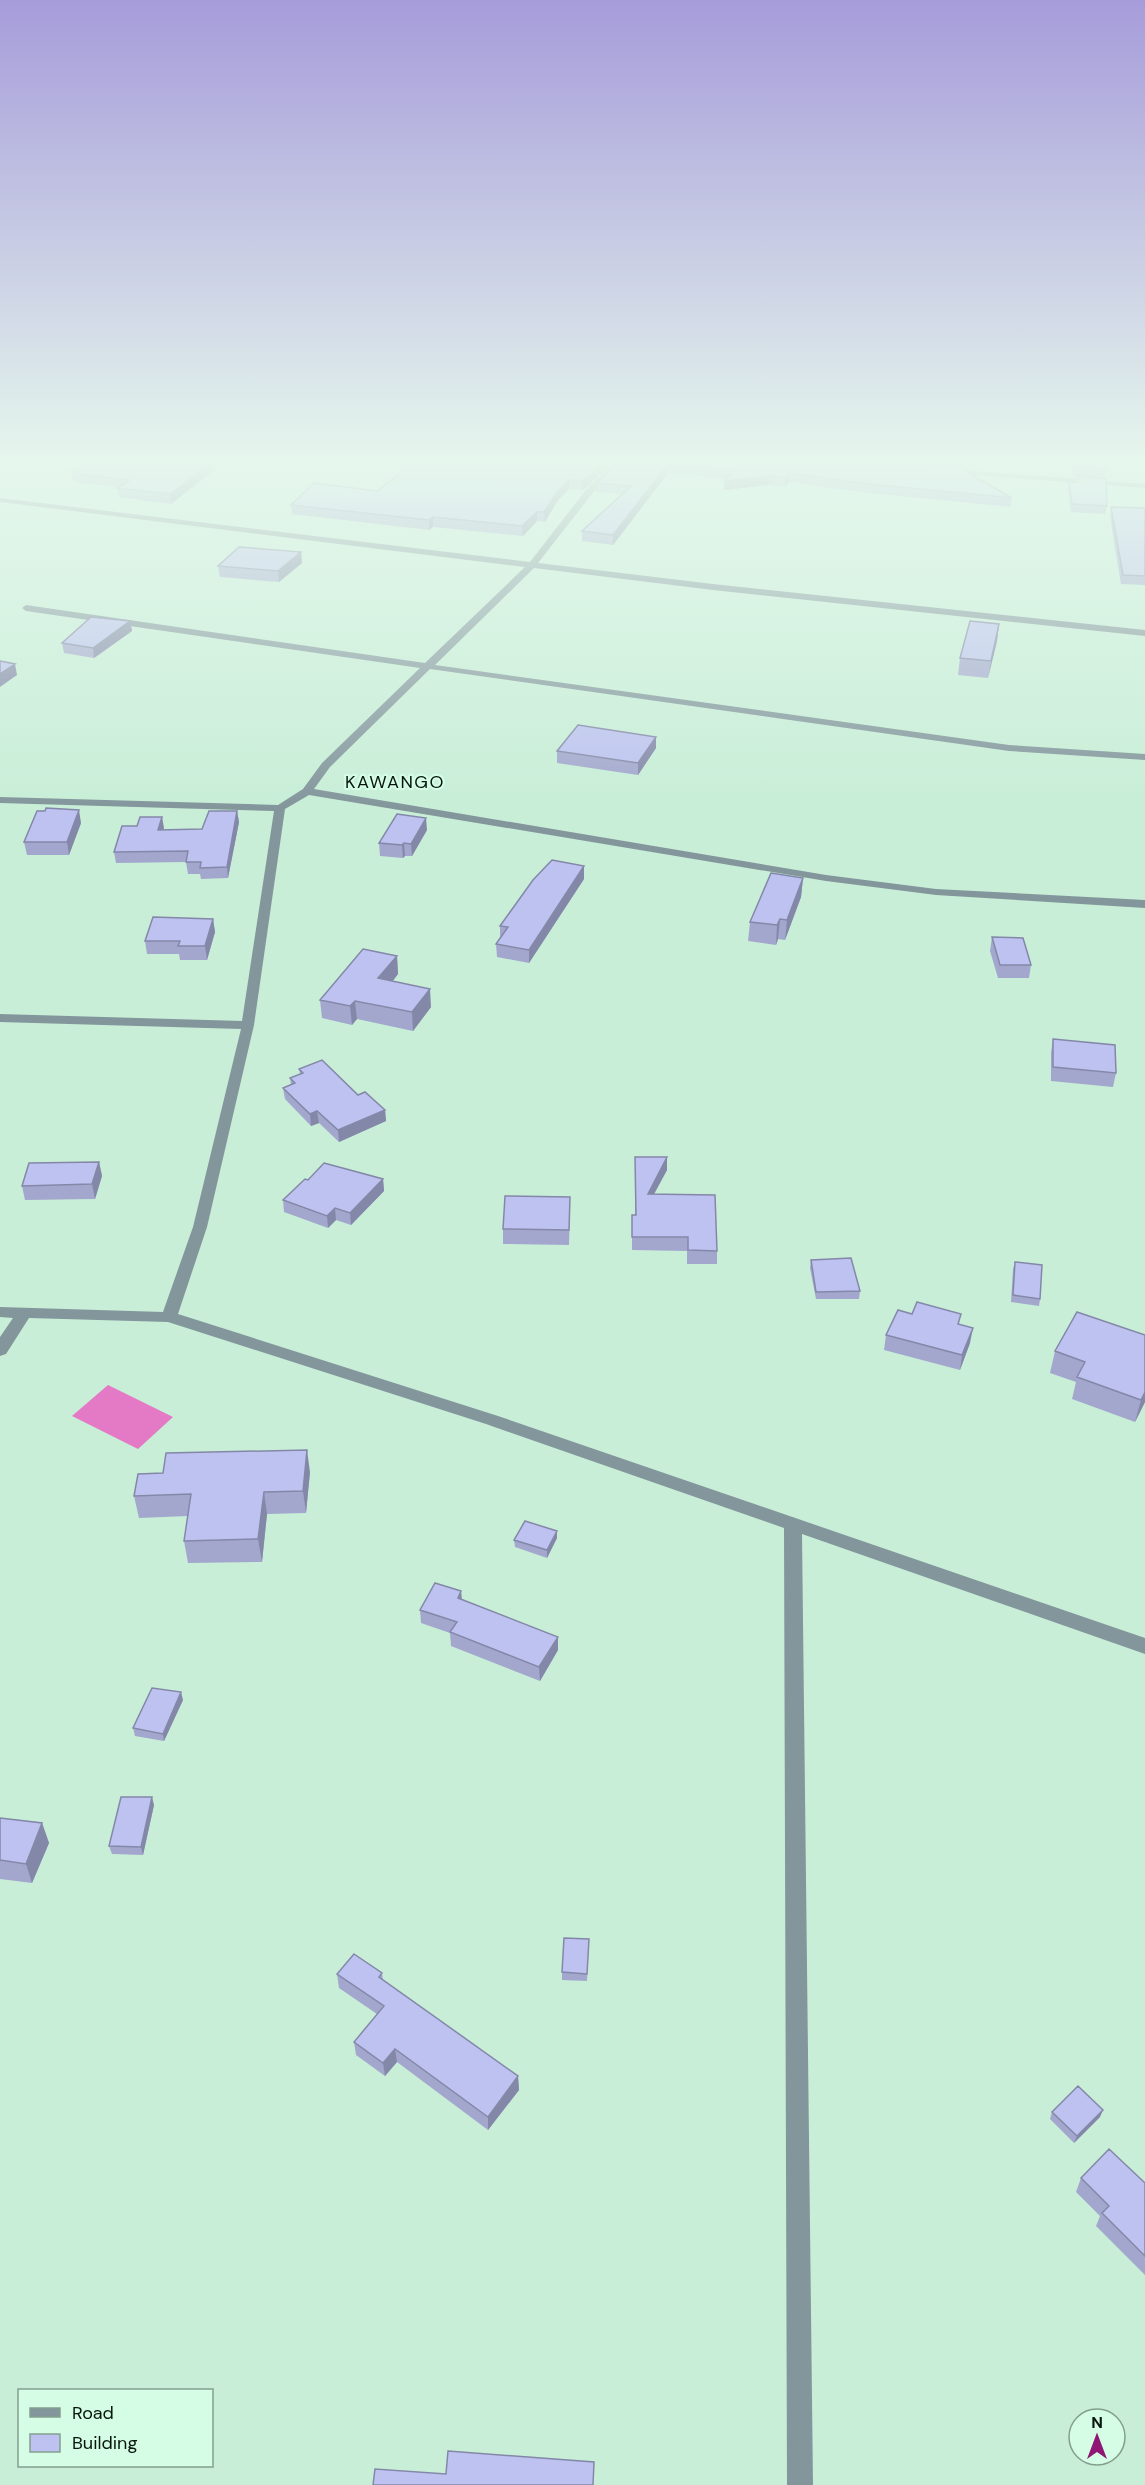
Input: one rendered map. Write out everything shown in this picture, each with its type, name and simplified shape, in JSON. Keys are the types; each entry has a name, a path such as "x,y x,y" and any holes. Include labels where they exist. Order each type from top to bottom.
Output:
{"street":[{"path":"0,800 280,808 307,791 326,765 521,576"},
{"path":"624,576 1145,633"},
{"path":"26,608 804,721 998,746 1145,756"},
{"path":"307,791 826,878 948,893 1145,904"},
{"path":"169,1317 200,1227 248,1025 280,808"},
{"path":"0,1018 248,1025"},
{"path":"0,1312 169,1317 492,1420 1145,1646"},
{"path":"0,1350 24,1313"},
{"path":"793,1525 800,2485"}],"shaded area":[{"path":"108,1385 173,1417 138,1449 72,1416"}],"building":[{"path":"91,617 130,621 93,648 62,643"},
{"path":"970,621 999,624 991,661 960,658"},
{"path":"0,661 15,664 0,674"},
{"path":"578,725 656,737 638,763 557,751"},
{"path":"46,808 79,810 67,842 24,842 37,811 45,811"},
{"path":"209,811 237,811 227,867 200,868 201,862 186,862 188,851 114,852 122,826 137,826 140,817 162,817 158,830 202,829"},
{"path":"397,814 426,818 411,844 379,843"},
{"path":"552,860 584,866 529,950 496,944 508,927 500,926 533,880"},
{"path":"771,873 803,878 787,920 780,919 777,925 750,922"},
{"path":"153,917 213,919 205,946 178,946 180,941 145,941"},
{"path":"992,937 1023,938 1031,965 1000,965"},
{"path":"363,949 397,956 378,978 430,989 412,1012 355,1001 350,1006 320,1000"},
{"path":"1053,1039 1115,1045 1116,1073 1053,1067"},
{"path":"322,1060 358,1095 365,1092 385,1110 338,1130 317,1111 310,1114 283,1088 295,1083 290,1078 303,1073 299,1069"},
{"path":"635,1157 667,1157 648,1194 715,1195 717,1251 688,1250 688,1237 632,1237 632,1215 636,1215"},
{"path":"99,1162 92,1184 22,1186 29,1163"},
{"path":"324,1163 383,1179 350,1213 335,1208 327,1216 283,1200 305,1179 308,1180"},
{"path":"505,1196 570,1197 569,1230 503,1229"},
{"path":"851,1258 860,1291 816,1292 811,1260"},
{"path":"1015,1262 1042,1265 1040,1299 1013,1295"},
{"path":"917,1302 961,1314 958,1324 973,1328 962,1355 886,1335 898,1310 912,1314"},
{"path":"1077,1312 1145,1335 1145,1392 1141,1400 1077,1377 1085,1362 1055,1351"},
{"path":"307,1450 303,1491 264,1492 258,1539 184,1541 191,1494 134,1496 138,1474 163,1473 166,1453"},
{"path":"525,1521 557,1531 547,1550 514,1540"},
{"path":"435,1583 461,1591 458,1598 558,1637 539,1667 450,1632 457,1622 420,1610"},
{"path":"152,1688 181,1692 163,1734 133,1728"},
{"path":"121,1797 152,1797 141,1847 109,1846"},
{"path":"0,1818 42,1823 26,1864 0,1860"},
{"path":"564,1938 589,1939 587,1974 562,1972"},
{"path":"354,1954 382,1973 379,1977 518,2076 488,2117 395,2049 383,2063 354,2042 384,2006 337,1974"},
{"path":"1078,2086 1103,2110 1077,2136 1052,2112"},
{"path":"1109,2149 1145,2183 1145,2256 1102,2213 1109,2206 1081,2178"},
{"path":"448,2451 594,2462 593,2485 373,2485 375,2469 446,2474"}],"district":[{"name":"KAWANGO","path":"395,782"}]}
